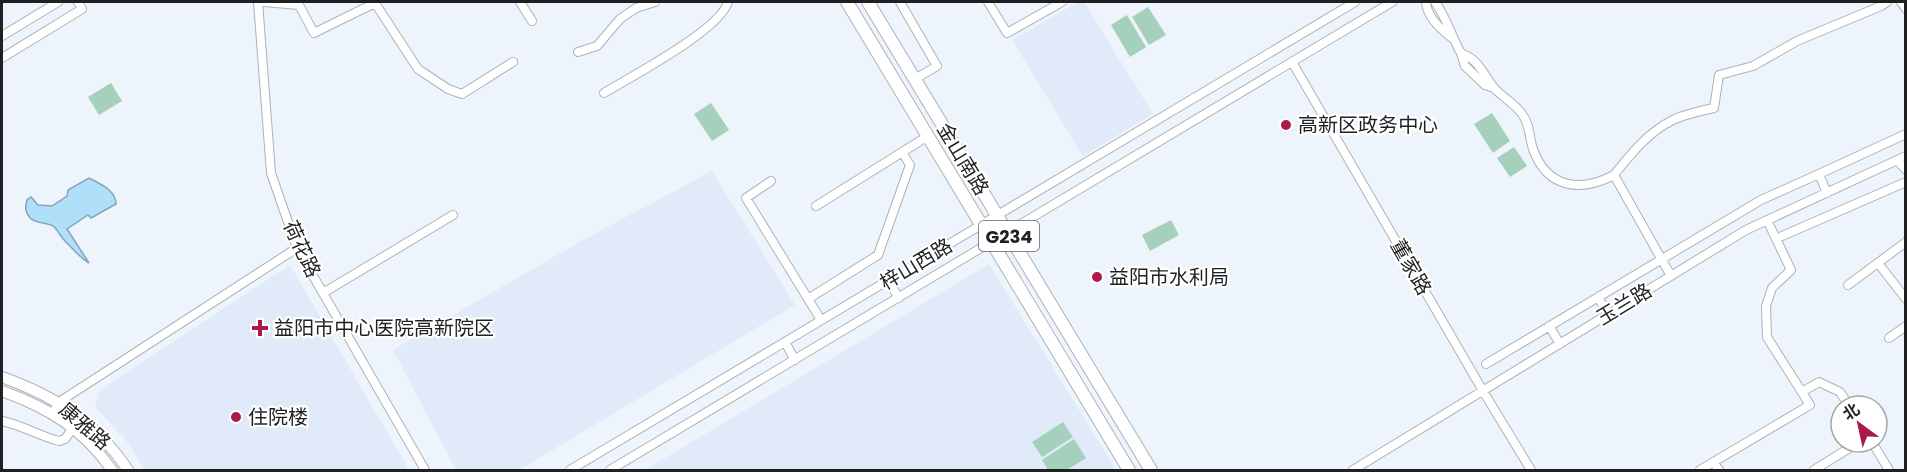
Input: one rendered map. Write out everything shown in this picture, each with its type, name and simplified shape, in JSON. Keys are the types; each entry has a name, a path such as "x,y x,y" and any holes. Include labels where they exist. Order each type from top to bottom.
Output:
{"highway":[{"name":"金山南路","path":"847,2 1129,471"},
{"name":"金山南路","path":"868,2 1151,471"}],"main road":[{"name":"康雅路","path":"2,377 59,402 80,418 114,451 128,471"},
{"name":"康雅路","path":"2,391 53,413 80,434 112,471"}],"street":[{"path":"2,36 58,2"},
{"path":"2,58 82,9 78,2"},
{"name":"荷花路","path":"258,2 271,173 297,248 425,471"},
{"path":"264,2 298,5 314,33 376,2 418,69 448,89 462,94 513,62"},
{"path":"520,2 532,21"},
{"path":"578,52 597,46 634,5 655,2"},
{"path":"604,93 701,33 725,10 728,2"},
{"path":"900,2 937,66 915,79"},
{"path":"988,2 1007,33 1062,2"},
{"name":"梓山西路","path":"610,471 1392,2"},
{"path":"1426,2 1426,8 1439,28 1453,39"},
{"path":"1435,2 1448,22 1453,39 1461,53 1474,60 1494,88 1522,114 1528,125 1532,147 1544,170 1556,180 1569,185 1584,186 1600,183 1614,175 1638,146 1656,130 1674,120 1714,108 1719,75 1753,66 1797,41 1887,2"},
{"path":"1900,2 1905,9"},
{"name":"梓山西路","path":"570,471 1351,3"},
{"name":"董家路","path":"1292,62 1531,471"},
{"path":"1486,364 1761,200 1905,134"},
{"path":"816,206 928,136"},
{"path":"808,299 878,255 910,165 902,152"},
{"path":"1901,158 1905,170"},
{"name":"玉兰路","path":"1353,471 1746,230 1901,158"},
{"path":"1819,174 1827,192"},
{"path":"1614,175 1671,276"},
{"path":"771,181 746,198 821,320"},
{"path":"1782,237 1905,182"},
{"path":"323,293 453,215"},
{"path":"1700,471 1716,466 1810,405 1767,336 1766,306 1772,288 1791,270 1767,220"},
{"path":"1848,285 1905,242"},
{"path":"53,413 59,402 297,248"},
{"path":"1878,263 1905,299"},
{"path":"888,280 899,298"},
{"path":"1598,297 1608,314"},
{"path":"1549,326 1560,344"},
{"path":"1889,338 1905,326"},
{"path":"785,342 795,360"},
{"path":"1802,392 1818,382 1841,394"},
{"path":"2,421 18,424 59,441 65,439 80,418"},
{"path":"1814,471 1840,454"},
{"path":"1879,454 1889,471"}],"shaded area":[{"path":"1078,2 1084,2 1153,114 1083,156 1012,40"},
{"path":"712,171 795,305 519,470 456,470 393,350 583,240"},
{"path":"989,264 1116,470 645,470"},
{"name":"益阳市中心医院高新院区","path":"290,265 409,470 145,470 125,439 95,407 100,390"}],"green space":[{"path":"1148,7 1166,35 1149,45 1132,17"},
{"path":"1127,15 1146,47 1130,57 1111,25"},
{"path":"111,83 122,101 99,115 88,97"},
{"path":"711,103 729,130 712,141 694,114"},
{"path":"1492,113 1510,141 1493,153 1474,124"},
{"path":"1514,147 1527,166 1510,177 1497,158"},
{"path":"1171,220 1179,235 1150,251 1142,235"},
{"path":"1063,422 1073,437 1042,457 1032,442"},
{"path":"1074,439 1086,458 1067,470 1048,470 1042,460"}],"water":[{"path":"89,178 110,191 116,204 91,218 88,215 67,229 89,263 76,253 53,226 30,218 26,207 27,200 31,197 38,205 52,206 67,196 68,190"}],"place":[{"name":"高新区政务中心","path":"1286,125"},
{"name":"益阳市水利局","path":"1097,277"},
{"name":"益阳市中心医院高新院区","path":"260,328"},
{"name":"住院楼","path":"236,417"}]}
